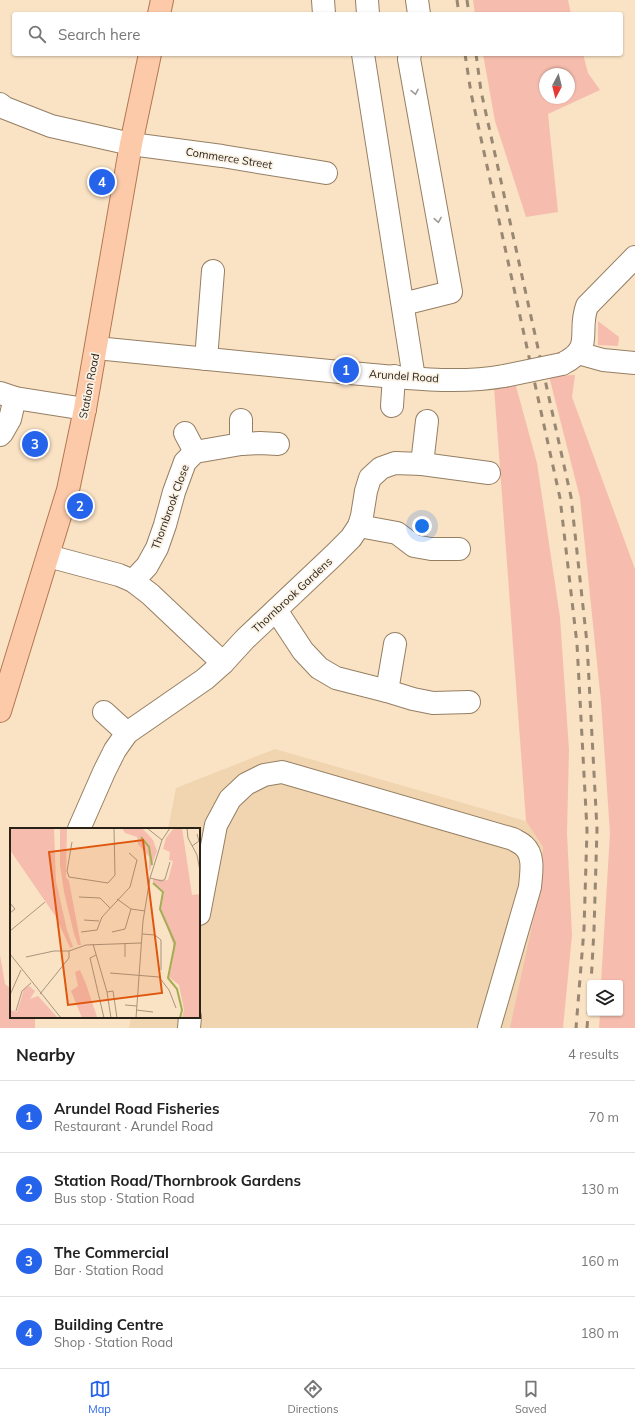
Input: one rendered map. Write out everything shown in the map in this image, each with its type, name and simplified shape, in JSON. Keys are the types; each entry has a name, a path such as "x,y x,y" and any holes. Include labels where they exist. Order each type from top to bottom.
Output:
{"main road":[{"path":"159,12 162,0"},
{"name":"Station Road","path":"0,711 64,504 85,409 131,144 150,56"}],"street":[{"path":"323,0 324,12"},
{"path":"367,0 368,12"},
{"path":"417,0 419,12"},
{"path":"364,56 403,304 404,377 392,406"},
{"path":"403,304 450,292 410,56"},
{"name":"Commerce Street","path":"0,104 5,108 51,126 131,144 222,156 326,174"},
{"path":"570,359 583,342 584,314 587,306 635,257"},
{"path":"206,359 212,271"},
{"name":"Arundel Road","path":"96,348 404,377 467,380 504,376 570,359 635,363"},
{"path":"0,435 10,419 8,396 85,409"},
{"path":"241,420 241,444"},
{"path":"422,464 426,421"},
{"name":"Thornbrook Close","path":"185,433 195,452"},
{"name":"Thornbrook Close","path":"133,581 147,566 157,548 185,462 195,452 241,444 278,444"},
{"name":"Thornbrook Gardens","path":"79,828 115,750 127,733 187,692 223,663 245,639 334,555 359,526 370,478 381,468 395,463 422,464 489,473"},
{"path":"359,526 397,534 414,546 431,549 459,549"},
{"path":"48,556 119,575 133,581 150,594 223,663"},
{"path":"276,610 303,651 319,668 336,678 433,703 469,702"},
{"path":"387,691 395,644"},
{"path":"104,712 127,733"},
{"path":"200,909 216,825 230,800 246,784 264,775 282,772 513,839 524,846 530,855 532,870 530,887 489,1028"},
{"path":"189,1028 190,1018"}],"shaded area":[{"path":"473,0 568,0 571,12 475,12"},
{"path":"483,56 584,56 588,73 600,90 575,102 575,68 539,68 539,104 570,104 548,114 558,212 526,217 495,121"},
{"path":"598,321 619,337 618,346 598,345"},
{"path":"575,375 572,397 635,569 635,1028 599,1028 600,1016 623,1016 623,980 601,980 610,833 601,702 580,498 549,376"},
{"path":"516,386 537,463 560,617 569,750 567,833 572,935 563,1028 510,1028 541,884 543,847 526,821 494,387"},
{"path":"275,749 567,833 557,1028 129,1028 131,1018 200,1018 200,828 168,828 176,788"},
{"path":"0,955 5,984 10,988 10,1018 35,1018 35,1028 0,1028"}],"railway":[{"path":"457,0 459,12"},
{"path":"467,0 469,12"},
{"path":"465,56 471,93 560,498 577,644 587,830 584,929 576,1028"},
{"path":"476,56 481,91 571,497 587,643 597,829 591,980"},
{"path":"587,1028 588,1016"}],"place":[{"name":"Building Centre","path":"102,182"},
{"name":"Arundel Road Fisheries","path":"346,370"},
{"name":"The Commercial","path":"35,444"},
{"name":"Station Road/Thornbrook Gardens","path":"80,506"}]}
